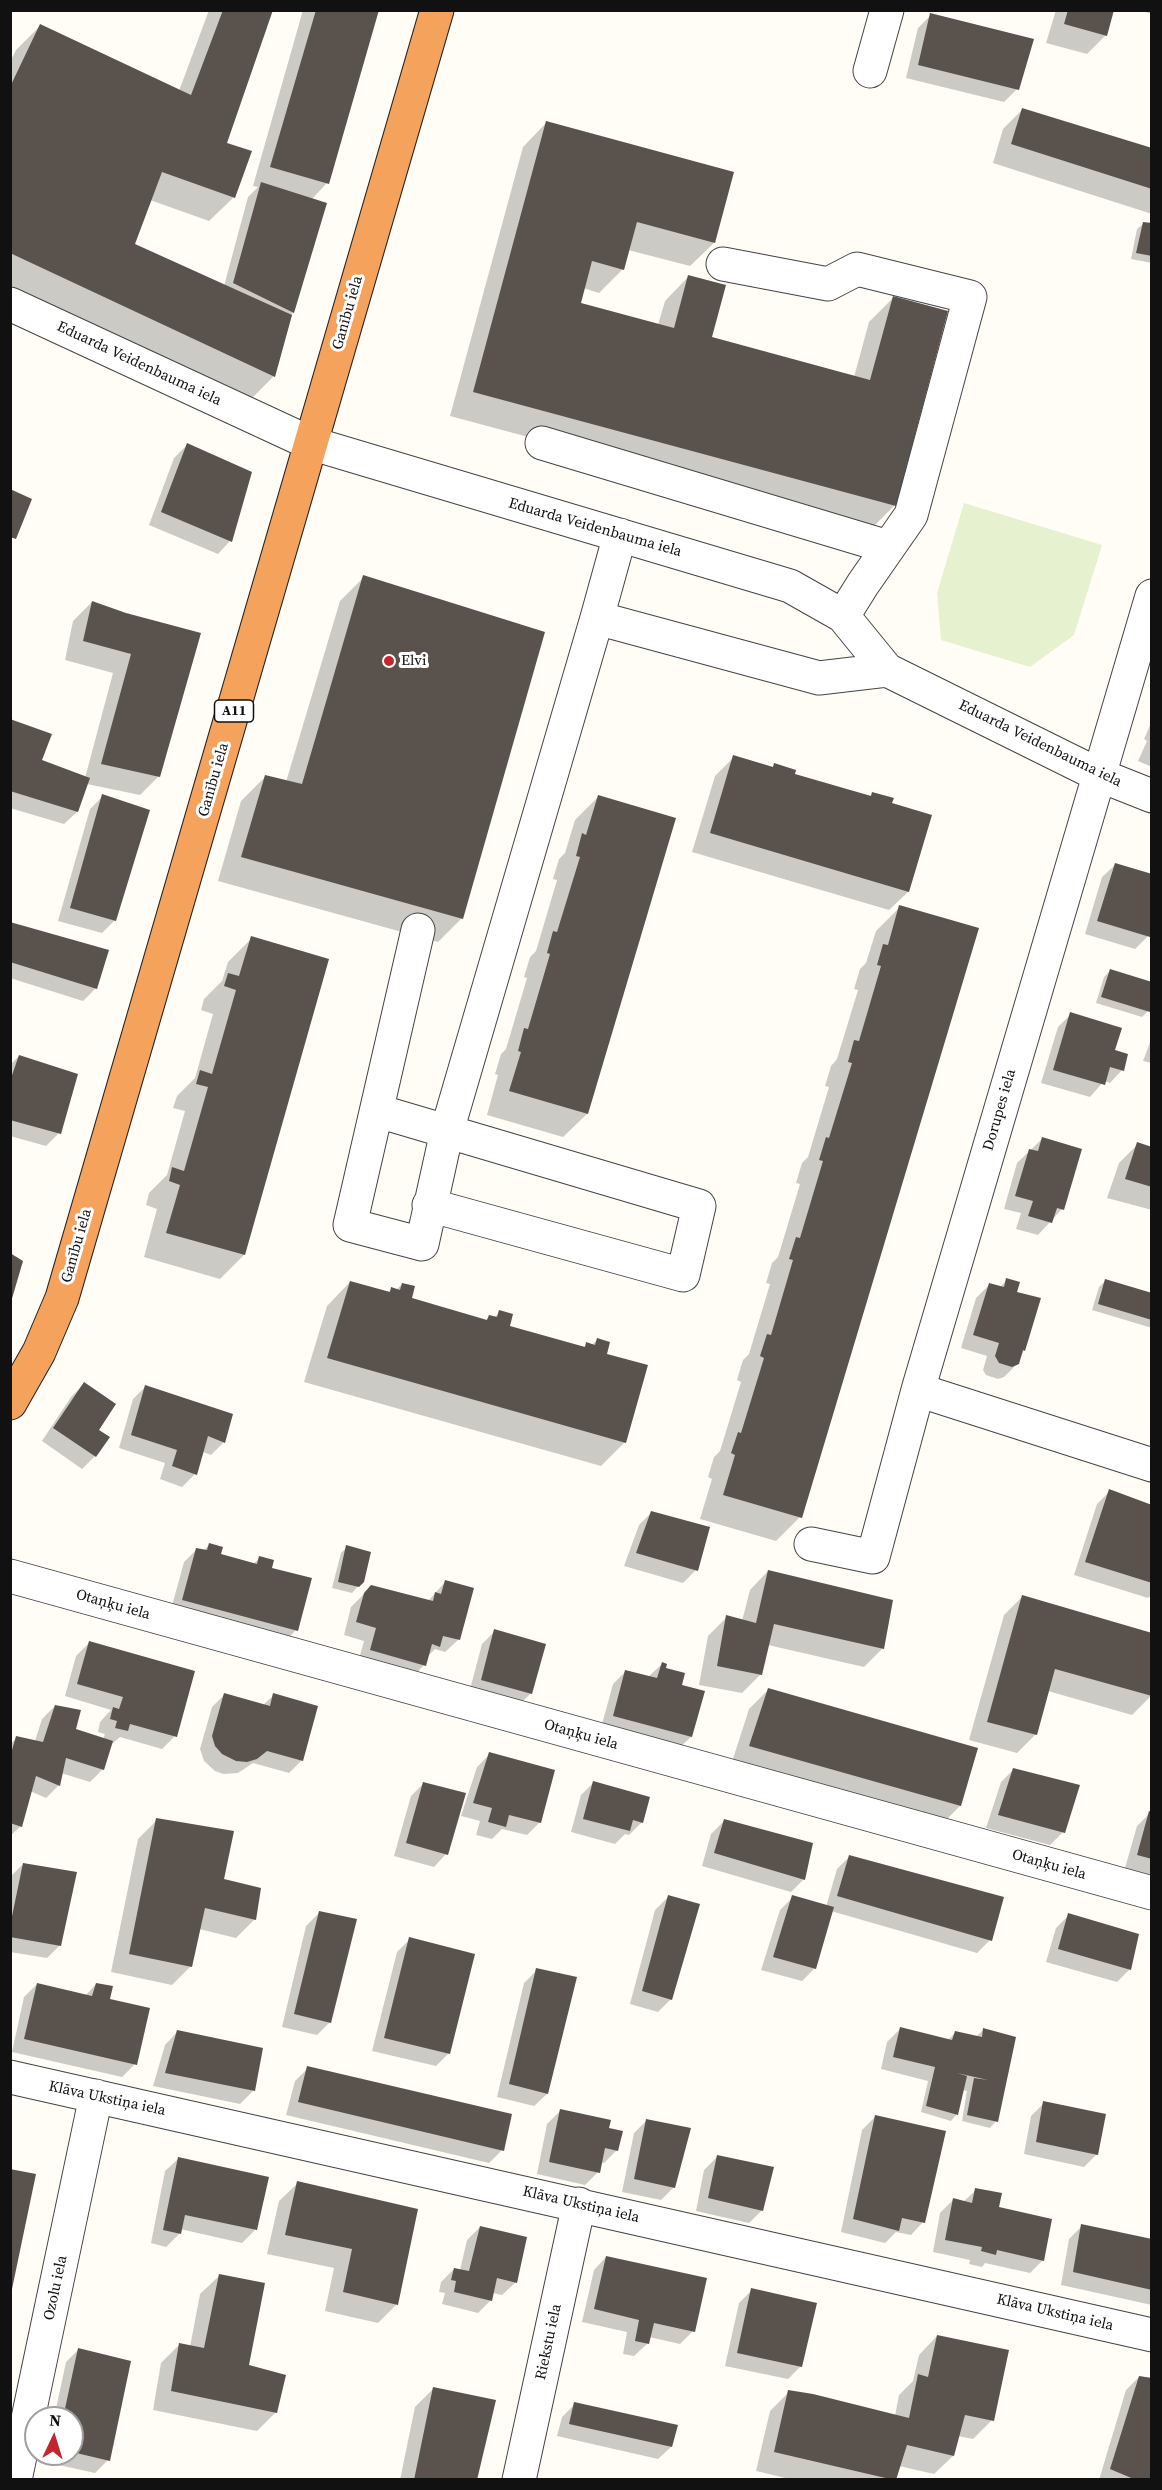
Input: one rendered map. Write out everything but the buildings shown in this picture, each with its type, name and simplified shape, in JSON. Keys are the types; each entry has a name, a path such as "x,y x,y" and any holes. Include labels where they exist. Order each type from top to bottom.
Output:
{"highway":[{"name":"Ganību iela","path":"10,1402 39,1352 59,1307 192,858 310,443 437,10"}],"street":[{"path":"870,71 887,10"},
{"path":"723,264 828,285 856,269 970,297 911,515 843,616"},
{"name":"Eduarda Veidenbauma iela","path":"10,304 310,443 790,586 843,616 887,670 1099,775 1152,796"},
{"path":"542,443 888,547"},
{"path":"418,930 350,1225 422,1244 429,1204 447,1131 620,535"},
{"name":"Dorupes iela","path":"811,1544 873,1557 918,1390 1152,596"},
{"path":"597,618 819,678 887,670"},
{"path":"378,1111 699,1206 683,1275 429,1204"},
{"path":"918,1390 1152,1465"},
{"name":"Otaņķu iela","path":"10,1576 1152,1893"},
{"name":"Klāva Ukstiņa iela","path":"10,2078 579,2204 1152,2335"},
{"name":"Ozolu iela","path":"15,2480 96,2096"},
{"name":"Riekstu iela","path":"519,2480 579,2204"}],"green space":[{"path":"964,503 1102,545 1074,635 1030,667 941,640 937,593"}],"place":[{"name":"Elvi","path":"389,661"}]}
